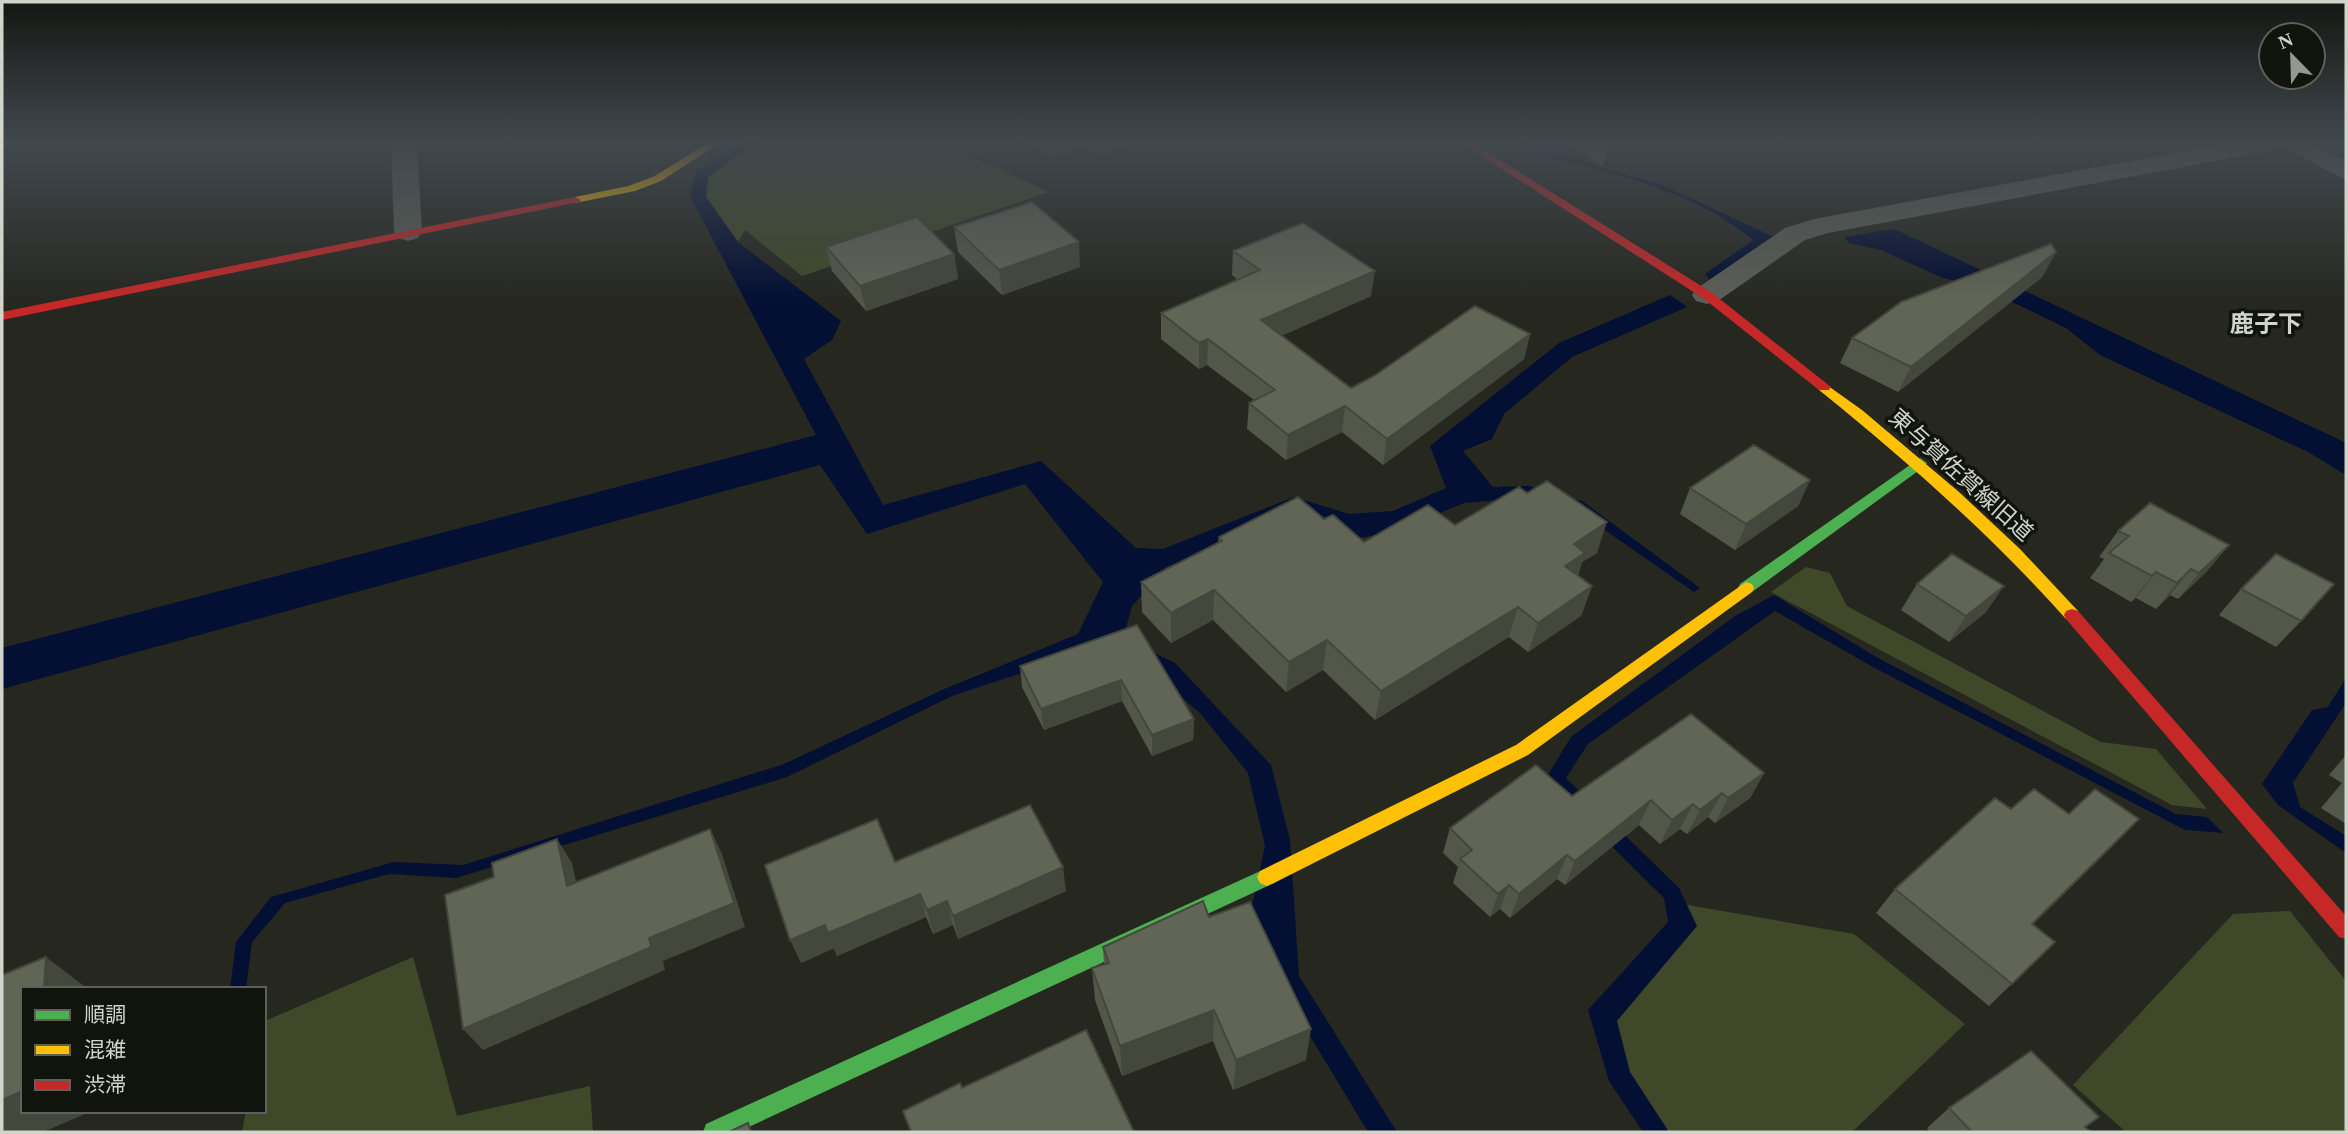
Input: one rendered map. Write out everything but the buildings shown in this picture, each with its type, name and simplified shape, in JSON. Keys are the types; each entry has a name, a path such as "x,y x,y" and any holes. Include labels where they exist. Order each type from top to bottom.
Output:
{"street":[{"path":"406,196 408,232"},
{"path":"2,316 595,196"},
{"name":"東与賀佐賀線旧道","path":"1550,196 1707,295 1920,463 2038,576 2346,930"},
{"path":"1707,295 1796,234 1824,225 1992,196"},
{"path":"714,1132 1241,890 1522,750 1920,463"}],"green space":[{"path":"1037,196 802,276 745,230 738,242 706,197"},
{"path":"1806,567 1830,573 1847,606 2101,742 2156,749 2207,809 2172,805 1771,592"},
{"path":"1682,904 1854,934 1965,1024 1852,1132 1661,1132 1593,1029"},
{"path":"2290,911 2346,981 2346,1132 2126,1132 2073,1085 2233,914"},
{"path":"413,957 457,1116 590,1086 593,1132 242,1132 246,1113 266,1113 266,1021"}],"water":[{"path":"690,196 706,196 738,242 841,321 832,340 804,359 883,505 1041,461 1136,548 1163,549 1294,497 1349,514 1393,511 1446,488 1430,446 1559,343 1670,295 1687,307 1572,357 1504,414 1492,439 1463,451 1493,487 1528,486 1582,501 1700,588 1694,592 1579,512 1535,497 1464,503 1395,532 1347,540 1288,519 1166,567 1132,606 1123,638 1175,663 1271,765 1290,840 1299,976 1397,1132 1368,1132 1272,973 1251,911 1265,846 1248,773 1200,713 1146,667 1092,650 952,696 787,777 456,878 389,874 285,903 252,942 246,987 230,987 236,942 271,897 394,862 463,865 784,764 942,690 1078,634 1103,582 1025,484 867,534 820,465 2,689 2,648 816,435"},
{"path":"1677,196 1686,196 1774,237 1710,280 1705,274 1753,240 1730,223"},
{"path":"1894,229 2346,443 2346,475 2308,452 2100,355 2066,328 1981,287 1943,278 1881,250 1849,243 1845,237"},
{"path":"1774,595 1878,658 2176,814 2207,817 2223,833 2185,830 1873,667 1775,611 1588,744 1566,778 1679,888 1697,926 1617,1021 1630,1072 1669,1132 1643,1132 1609,1081 1588,1010 1668,922 1664,898 1545,780 1571,737 1735,616"},
{"path":"2346,678 2346,703 2293,783 2300,807 2346,836 2346,853 2278,805 2262,784 2312,710 2328,707"}],"traffic: fast":[{"path":"1746,588 1920,463"},
{"path":"714,1132 1267,877"}],"traffic: slow":[{"path":"575,200 596,196"},
{"path":"1824,387 1953,495 2014,553 2072,615"},
{"path":"1267,877 1522,750 1746,588"}],"traffic: jam":[{"path":"1550,196 1707,295 1824,387"},
{"path":"2,316 575,200"},
{"path":"2072,615 2346,930"}],"district":[{"name":"鹿子下","path":"2266,324"}]}
